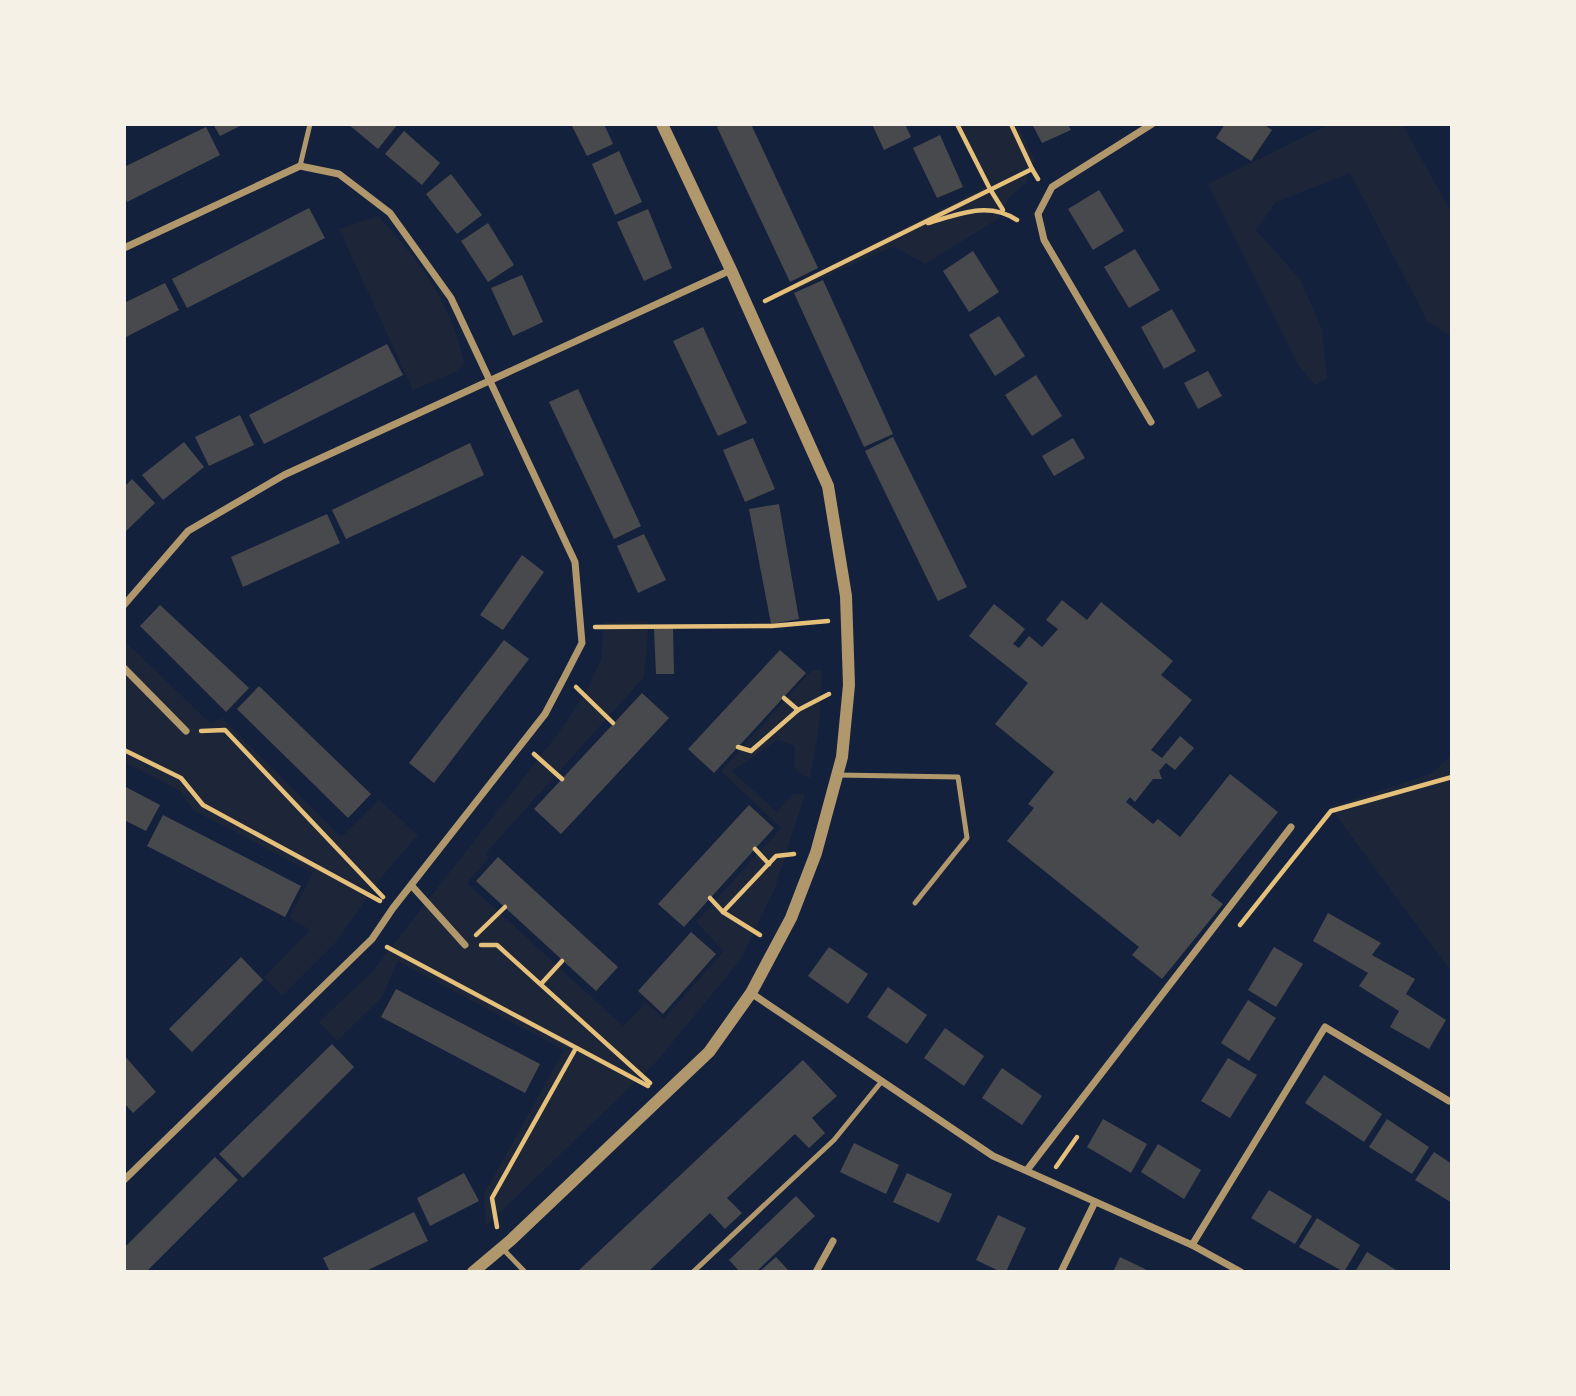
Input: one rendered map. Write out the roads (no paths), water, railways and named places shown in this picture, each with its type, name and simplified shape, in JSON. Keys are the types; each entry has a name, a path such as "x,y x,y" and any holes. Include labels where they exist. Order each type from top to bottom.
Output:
{"street":[{"path":"472,1272 502,1248 709,1052 751,993 791,918 816,853 842,757 849,685 846,596 828,486 662,124"},
{"path":"1151,422 1044,240 1038,214 1052,187 1152,124"},
{"path":"124,248 300,166 339,174 390,213 451,298 575,562 582,643 545,715 393,908 372,939 124,1180"},
{"path":"124,605 188,531 284,475 731,270"},
{"path":"124,668 186,731"},
{"path":"1027,1170 1291,827"},
{"path":"412,886 465,945"},
{"path":"751,993 993,1156 1192,1245 1241,1272"},
{"path":"1192,1245 1325,1027 1449,1101"},
{"path":"1061,1272 1095,1202"},
{"path":"816,1272 833,1241"}],"lane":[{"path":"300,166 310,124"},
{"path":"837,775 958,777 967,838 915,903"},
{"path":"693,1272 834,1140 882,1081"},
{"path":"502,1248 525,1272"}]}
